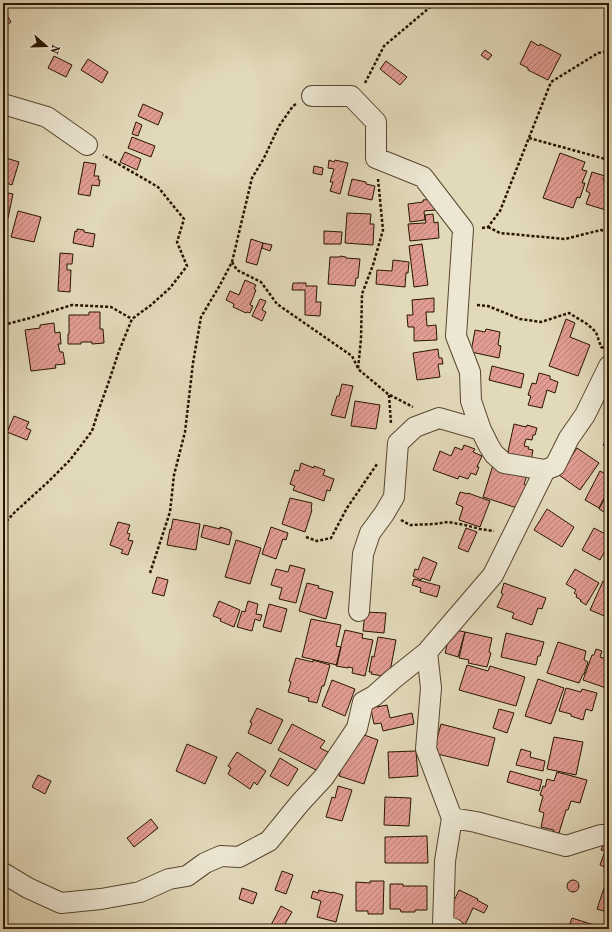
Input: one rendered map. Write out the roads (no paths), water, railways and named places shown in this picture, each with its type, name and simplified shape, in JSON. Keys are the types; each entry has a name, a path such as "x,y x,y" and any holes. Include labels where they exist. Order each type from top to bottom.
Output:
{"street":[{"path":"312,96 351,96 376,122 376,158 423,177 463,229 456,336 470,372 471,401 489,446 494,454 504,464 545,470 554,466 569,438 585,415 609,366"},
{"path":"3,104 47,117 87,145"},
{"path":"359,611 363,554 370,533 394,497 398,443 415,427 439,418 482,430"},
{"path":"3,873 28,888 61,903 140,892 168,879 187,876 205,864 221,856 239,856 270,841 300,803 324,777 357,728 363,702 374,696 427,652 492,575 545,470"},
{"path":"427,652 431,688 426,750 452,818 445,861 442,925 454,929"},
{"path":"452,818 476,822 566,846 601,835 609,835"}]}
